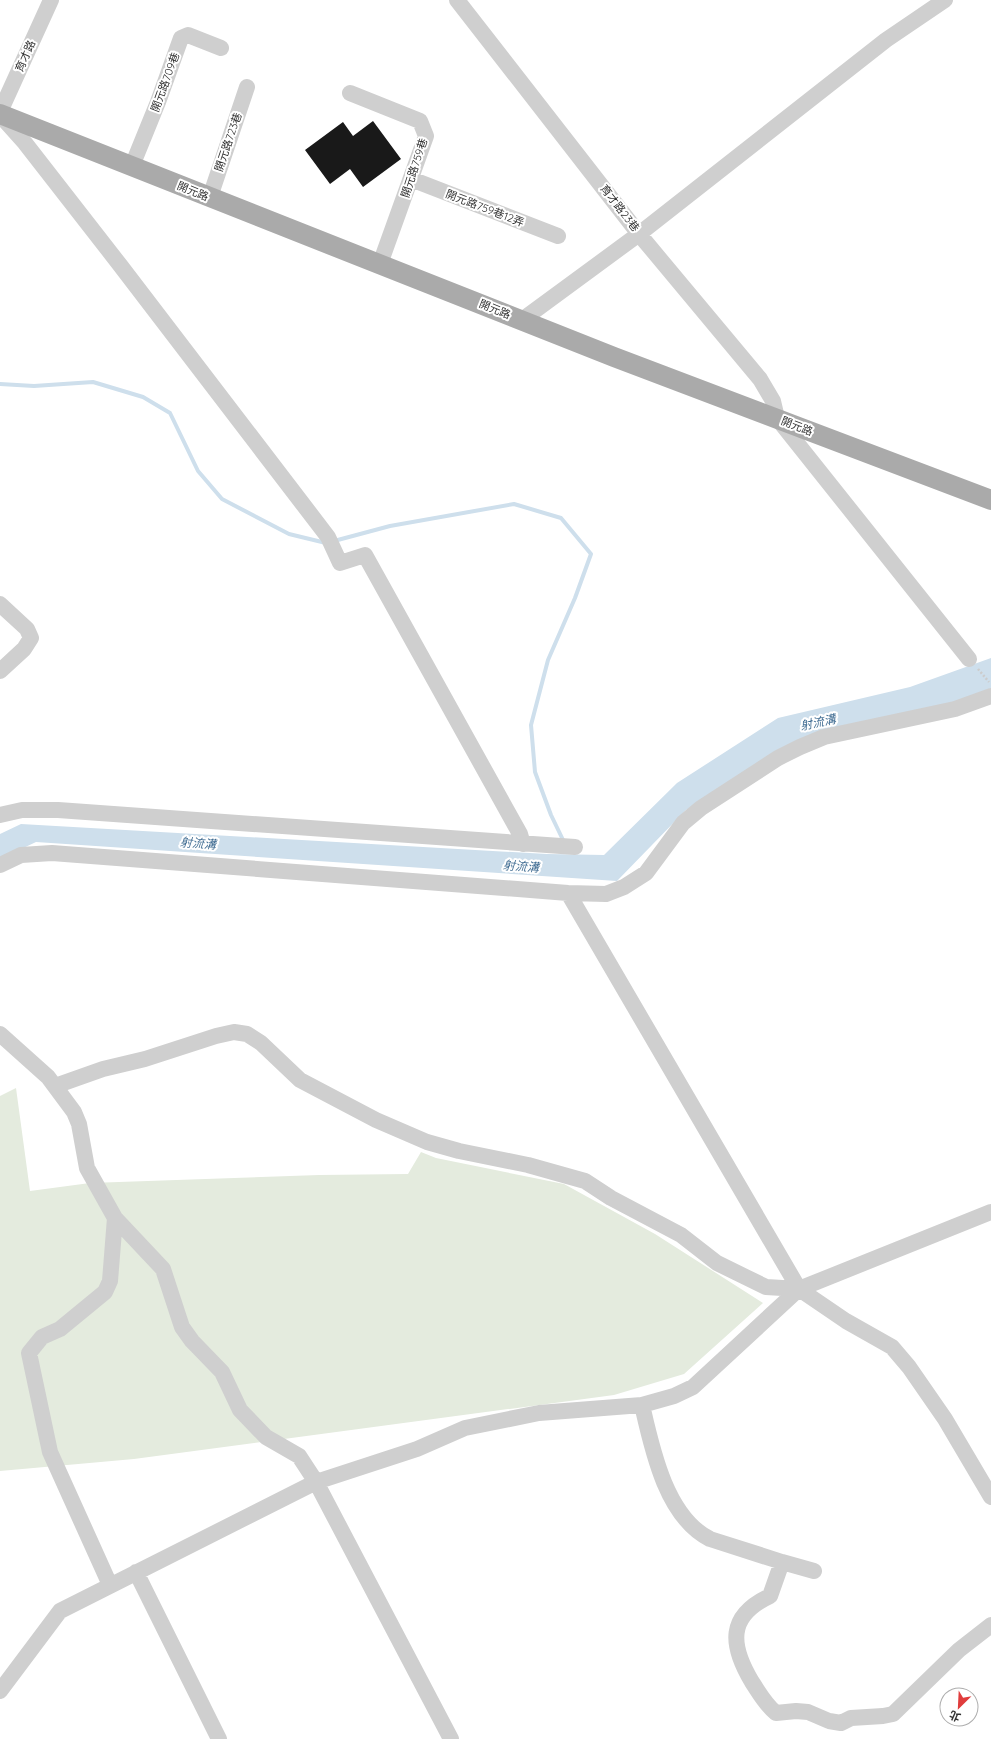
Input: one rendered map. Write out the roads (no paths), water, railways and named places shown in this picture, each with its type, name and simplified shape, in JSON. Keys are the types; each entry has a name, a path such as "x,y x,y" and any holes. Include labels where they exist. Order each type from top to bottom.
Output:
{"main road":[{"name":"開元路","path":"0,114 522,320 991,500"}],"street":[{"name":"育才路","path":"0,114 51,0"},
{"name":"育才路23巷","path":"457,0 639,234 760,379 773,401 777,418"},
{"path":"522,320 639,234 886,40 945,0"},
{"name":"開元路709巷","path":"132,166 158,102 181,38 188,35 221,48"},
{"name":"開元路723巷","path":"210,197 247,87"},
{"name":"開元路759巷","path":"350,93 420,121 426,136 380,264"},
{"path":"0,114 25,143 63,192 328,537 340,563 365,555 520,834 523,844"},
{"name":"開元路759巷12弄","path":"411,179 558,236"},
{"path":"777,418 970,659"},
{"path":"0,604 27,628 30,638 24,649 0,671"},
{"path":"0,865 21,855 52,853 568,893 606,894 624,887 646,873 683,823 701,808 778,758 824,737 955,709 991,696"},
{"path":"0,815 22,810 58,810 575,848"},
{"path":"568,893 799,1289 846,1321 892,1346 909,1367 945,1419 991,1497"},
{"path":"54,1086 103,1069 145,1059 216,1036 234,1032 247,1034 261,1043 300,1080 376,1120 427,1142 459,1151 528,1165 584,1181 611,1198 681,1235 717,1263 766,1287 799,1289"},
{"path":"0,1034 48,1077 74,1112 79,1124 88,1168 115,1218 163,1269 182,1327 192,1341 222,1372 240,1410 266,1437 299,1456 316,1482 450,1739"},
{"path":"0,1691 60,1611 316,1482 417,1449 465,1428 539,1413 642,1405 674,1396 693,1387 799,1289 991,1212"},
{"path":"110,1585 50,1452 29,1353 42,1337 60,1329 105,1292 110,1280 115,1218"},
{"path":"642,1405 649,1435 668,1491 684,1517 701,1534 782,1562 814,1571"},
{"path":"782,1562 770,1596 754,1604 745,1614 736,1633 739,1657 766,1705 776,1713 796,1711 808,1712 829,1721 841,1723 851,1718 893,1714 960,1650 991,1625"},
{"path":"136,1572 219,1739"}],"water":[{"name":"射流溝","path":"991,658 991,690 928,710 814,735 686,810 617,881 36,842 0,859 0,834 21,824 547,854 604,855 677,783 778,718 910,687"}],"waterway":[{"path":"0,384 34,386 93,382 143,397 170,413 198,471 222,499 289,534 326,543"},
{"path":"334,541 390,526 514,504 561,518 591,554 575,598 548,660 531,725 535,772 551,815 564,842"}]}
